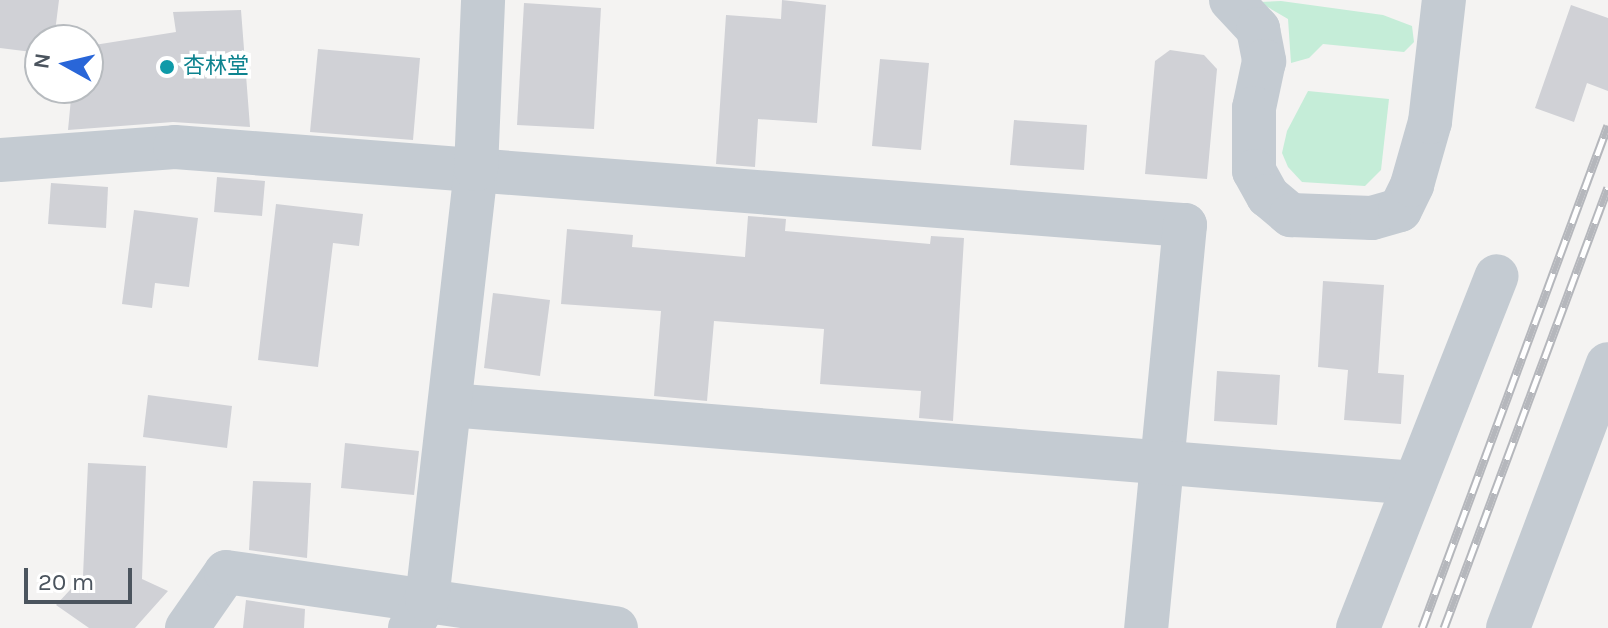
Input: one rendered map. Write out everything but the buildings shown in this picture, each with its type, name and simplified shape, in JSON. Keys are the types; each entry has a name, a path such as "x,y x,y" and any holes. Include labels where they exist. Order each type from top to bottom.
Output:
{"street":[{"path":"418,614 450,405 476,169 483,0"},
{"path":"1231,0 1258,29 1264,61 1254,108 1254,171 1268,196 1291,215 1372,218 1400,210 1412,185 1430,122 1444,0"},
{"path":"0,160 175,147 1185,225 1146,628"},
{"path":"1358,628 1497,276"},
{"path":"1508,628 1608,364"},
{"path":"450,405 1162,460 1415,483"},
{"path":"187,628 226,572 418,614 616,628"}],"green space":[{"path":"1281,1 1383,15 1412,26 1414,42 1404,52 1323,44 1309,58 1291,63 1288,19 1259,2"},
{"path":"1308,91 1389,99 1381,170 1365,186 1302,182 1288,167 1282,153 1287,131"}],"railway":[{"path":"1422,628 1608,125"},
{"path":"1444,628 1608,188"}],"place":[{"name":"杏林堂","path":"167,67"}]}
